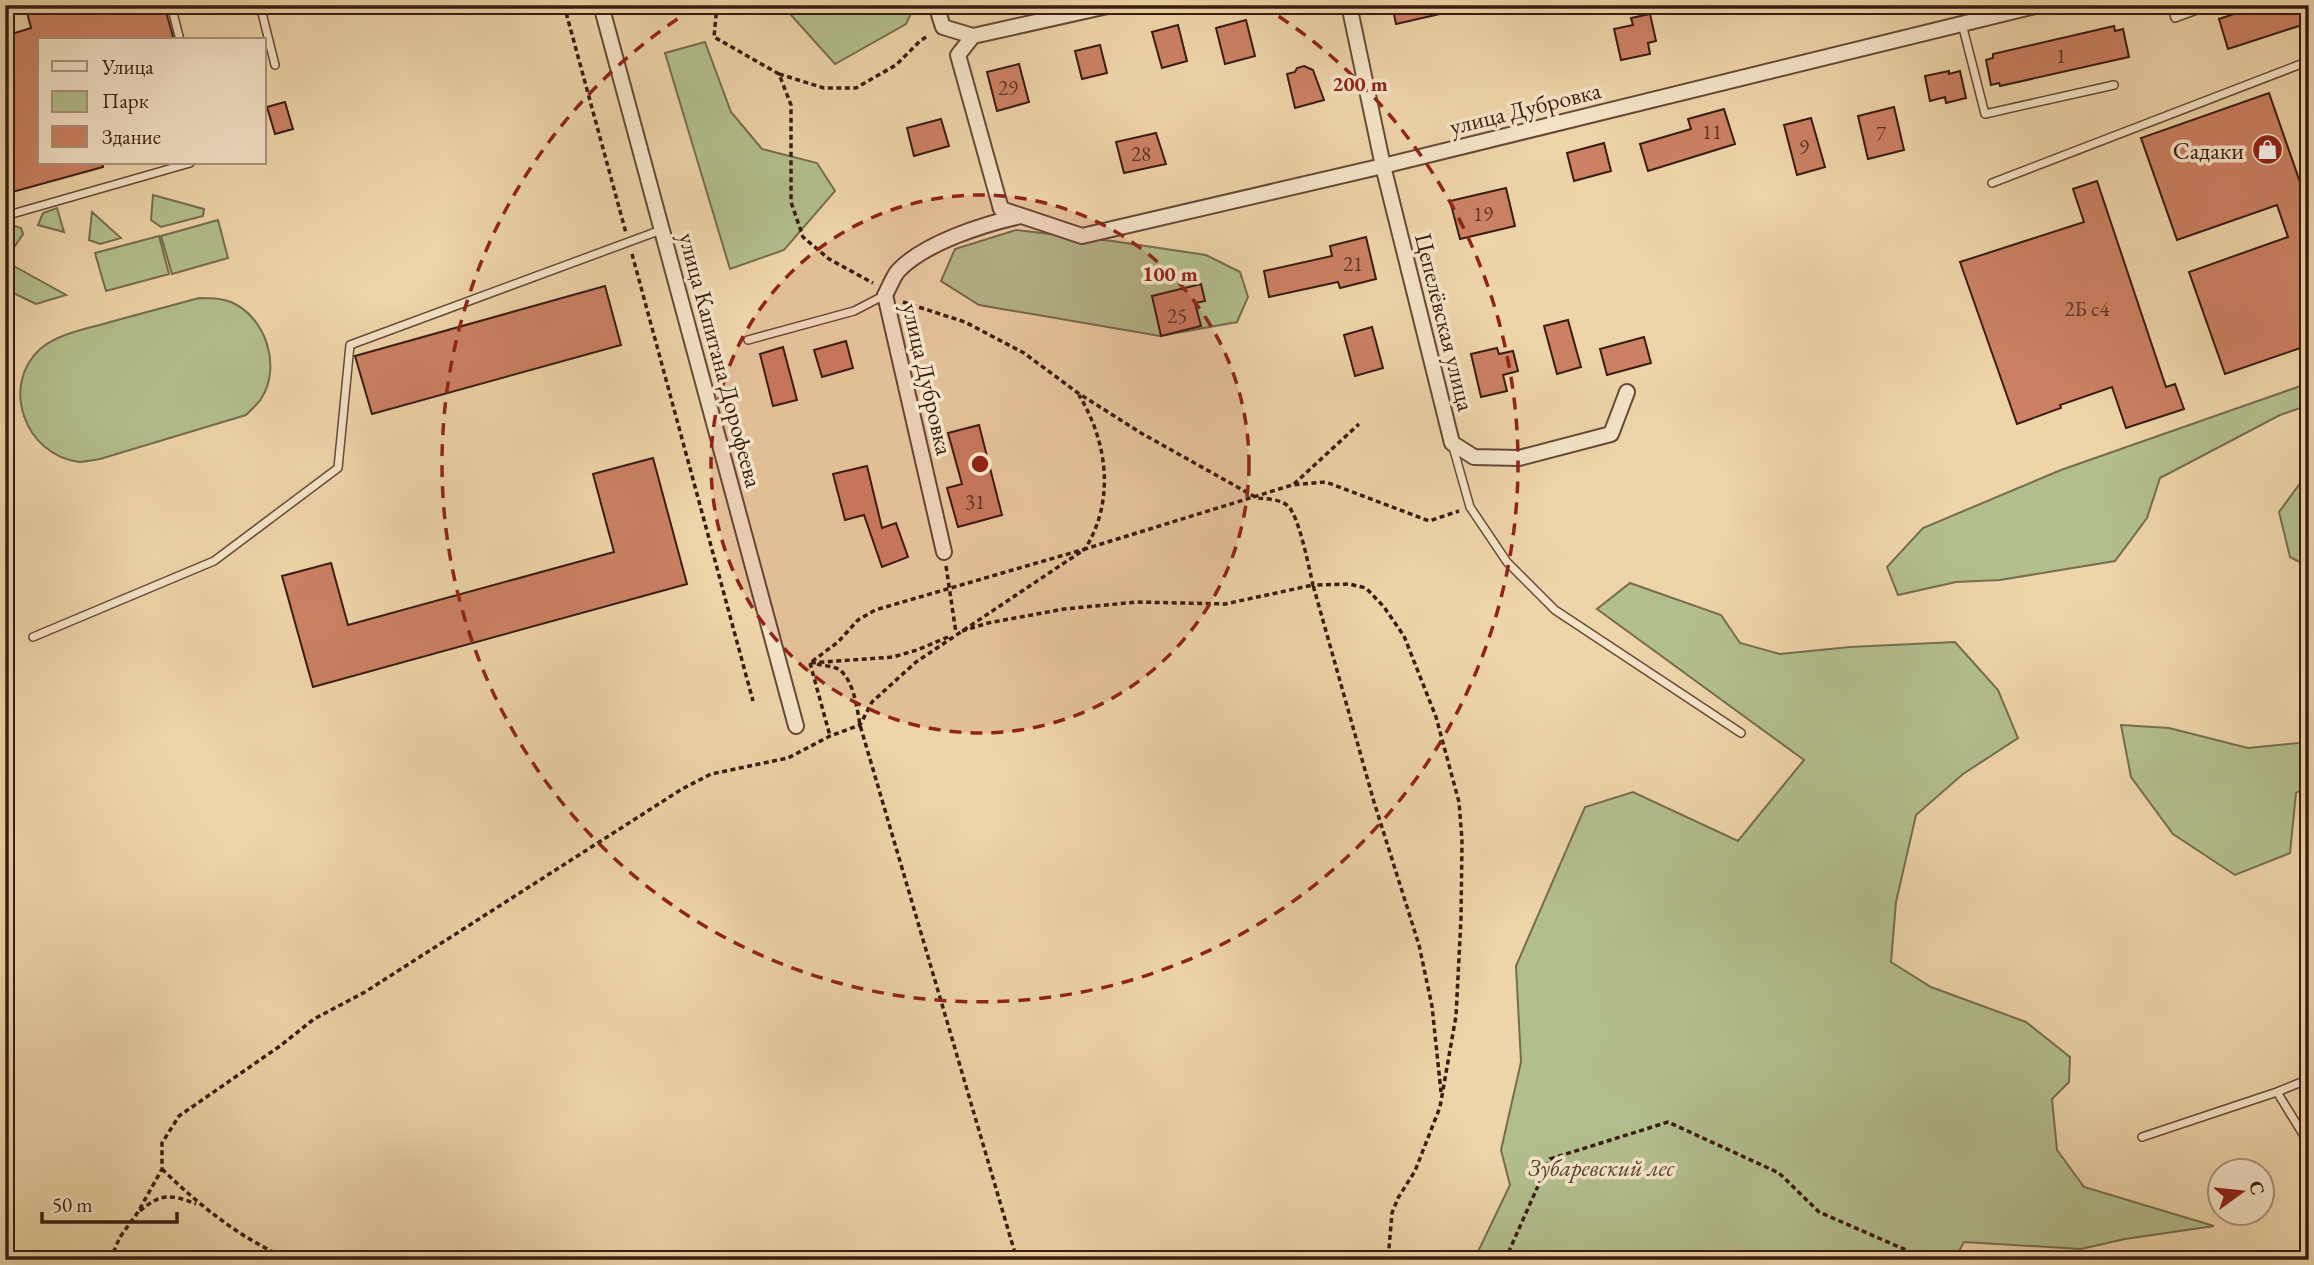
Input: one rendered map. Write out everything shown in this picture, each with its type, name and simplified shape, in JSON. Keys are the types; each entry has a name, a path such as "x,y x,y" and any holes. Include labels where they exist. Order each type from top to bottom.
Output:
{"street":[{"name":"улица Капитана Дорофеева","path":"601,5 796,726"},
{"path":"936,5 943,27 973,36 1112,5"},
{"name":"Цепелёвская улица","path":"1349,5 1383,166 1452,443 1474,457 1519,458 1611,434 1627,392"},
{"name":"улица Дубровка","path":"973,36 958,55 1001,209 1082,236 1383,166 2039,5"},
{"name":"улица Дубровка","path":"944,552 885,295 898,271 932,247 991,223 1022,216"}],"lane":[{"path":"171,5 179,38"},
{"path":"260,5 275,65"},
{"path":"2171,5 2175,18 2210,5"},
{"path":"1962,24 1986,114 2114,85"},
{"path":"1992,183 2309,61"},
{"path":"5,216 187,164"},
{"path":"33,637 214,561 338,468 350,345 662,229"},
{"path":"748,340 854,311 885,295"},
{"path":"1452,443 1471,507 1507,562 1555,610 1741,733"},
{"path":"2142,1137 2309,1079"},
{"path":"2277,1092 2309,1144"},
{"path":"2300,1129 2309,1126"}],"path":[{"path":"564,5 753,701"},
{"path":"718,5 714,37 779,74 824,88 856,88 896,65 920,41 943,27"},
{"path":"779,74 791,105 790,202 803,237 829,259 868,279 885,295 910,306 965,322 1024,354 1078,393 1141,433 1257,498 1276,500 1288,506 1295,518 1374,802 1419,945 1432,1006 1442,1098"},
{"path":"110,1260 162,1169 162,1143 179,1115 280,1046 314,1019 365,992 682,789 711,774 788,758 860,724 872,702 916,662 1085,549 1095,533 1102,506 1105,477 1098,434 1090,412 1078,393"},
{"path":"1292,485 1359,424"},
{"path":"810,663 838,642 858,620 875,610 1257,498 1292,485 1326,482 1429,521 1471,507"},
{"path":"944,552 957,633"},
{"path":"810,663 893,657 988,624 1064,609 1137,602 1225,604 1313,585 1349,584 1366,588 1384,607 1404,636 1436,718 1459,802 1462,840 1456,1016 1442,1098 1428,1142 1392,1213 1388,1260"},
{"path":"810,663 838,669 854,697 1017,1260"},
{"path":"810,663 830,736"},
{"path":"1505,1260 1550,1159 1668,1122 1779,1173 1819,1212 1929,1260"},
{"path":"162,1169 199,1205 248,1240 290,1260"},
{"path":"138,1212 154,1199 172,1196 199,1205"}],"green space":[{"path":"782,5 915,5 906,24 835,64"},
{"path":"705,42 731,112 762,149 817,163 835,191 784,250 730,269 665,53"},
{"path":"153,195 204,209 203,216 161,227 151,220"},
{"path":"57,208 64,232 38,225 43,213"},
{"path":"92,212 121,238 100,244 89,240"},
{"path":"218,220 228,258 172,274 161,236"},
{"path":"5,223 21,228 23,234 9,255 5,253"},
{"path":"1016,230 1206,255 1240,272 1248,297 1237,322 1160,336 979,305 941,281 955,249"},
{"path":"159,236 169,274 106,291 95,253"},
{"path":"12,265 66,295 36,304 5,289 5,276"},
{"path":"199,298 231,302 243,309 253,319 267,344 270,372 267,386 259,401 246,415 100,459 79,462 60,457 44,447 32,433 24,417 21,399 22,381 28,364 40,349 73,332"},
{"path":"2309,383 2309,405 2280,415 2160,478 2147,518 2115,561 2000,580 1956,582 1898,595 1887,567 1923,528 2061,470"},
{"path":"2309,471 2309,567 2290,557 2279,512"},
{"name":"Зубаревский лес","path":"1630,583 1721,615 1740,643 1780,654 1850,647 1955,642 1998,690 2018,738 1963,774 1916,815 1896,902 1891,962 1931,987 2026,1022 2070,1057 2069,1082 2052,1099 2057,1150 2084,1187 2206,1224 2206,1226 2214,1226 2125,1239 2081,1249 1964,1242 1954,1260 1474,1260 1510,1185 1501,1150 1521,1062 1516,966 1585,807 1633,792 1738,841 1804,760 1597,609"},
{"path":"2121,725 2169,728 2248,748 2309,742 2309,785 2296,793 2290,853 2235,875 2173,834 2131,777"}],"building":[{"path":"25,5 164,5 173,38 38,38 38,164 102,164 103,167 5,194 5,36 31,28"},
{"path":"1392,5 1452,5 1453,11 1396,24"},
{"path":"2261,5 2302,5 2308,23 2228,49 2219,19"},
{"path":"1650,14 1656,41 1648,43 1650,54 1621,60 1614,29 1633,25 1631,18"},
{"path":"1246,20 1255,56 1225,64 1216,28"},
{"path":"1178,25 1187,61 1162,68 1152,32"},
{"path":"2114,26 2115,31 2123,29 2129,57 2000,86 1999,83 1991,85 1986,60 1993,58 1993,54"},
{"path":"1100,45 1107,73 1082,79 1075,51"},
{"path":"1019,64 1029,102 997,111 987,72"},
{"path":"1304,66 1313,70 1324,100 1295,108 1287,74"},
{"path":"1949,71 1949,74 1960,71 1966,98 1946,103 1945,97 1930,101 1925,76"},
{"path":"2269,93 2309,208 2309,345 2225,374 2189,272 2288,237 2277,205 2177,240 2141,138"},
{"path":"285,102 293,129 275,134 267,107"},
{"path":"1894,107 1904,150 1868,159 1858,116"},
{"path":"1724,109 1735,144 1648,171 1640,144 1691,129 1688,119"},
{"path":"1811,118 1825,167 1797,175 1784,125"},
{"path":"941,119 949,146 914,156 907,128"},
{"path":"1156,133 1166,164 1124,173 1116,142"},
{"path":"1604,143 1611,171 1574,181 1567,153"},
{"path":"2097,181 2166,387 2175,384 2184,409 2126,428 2112,387 2017,424 1960,262 2084,222 2073,189"},
{"path":"1506,188 1515,226 1460,239 1450,201"},
{"path":"1366,237 1376,279 1340,288 1338,282 1269,297 1264,271 1332,256 1330,246"},
{"path":"1201,284 1205,301 1195,303 1201,326 1161,336 1152,296"},
{"path":"605,286 621,345 372,414 355,356"},
{"path":"1568,320 1581,367 1557,374 1544,326"},
{"path":"1372,327 1383,368 1355,376 1344,335"},
{"path":"1644,337 1651,363 1607,375 1600,349"},
{"path":"846,341 853,368 822,377 814,350"},
{"path":"783,347 797,400 773,406 760,354"},
{"path":"1497,348 1499,354 1513,351 1518,371 1503,375 1507,391 1481,397 1471,354"},
{"path":"979,425 1002,515 958,527 947,488 962,484 948,433"},
{"path":"653,458 687,584 313,687 282,576 331,563 348,625 614,552 593,474"},
{"path":"867,466 882,528 896,523 908,557 882,567 864,515 845,520 833,474"}],"place":[{"name":"Садаки","path":"2267,150"}]}
